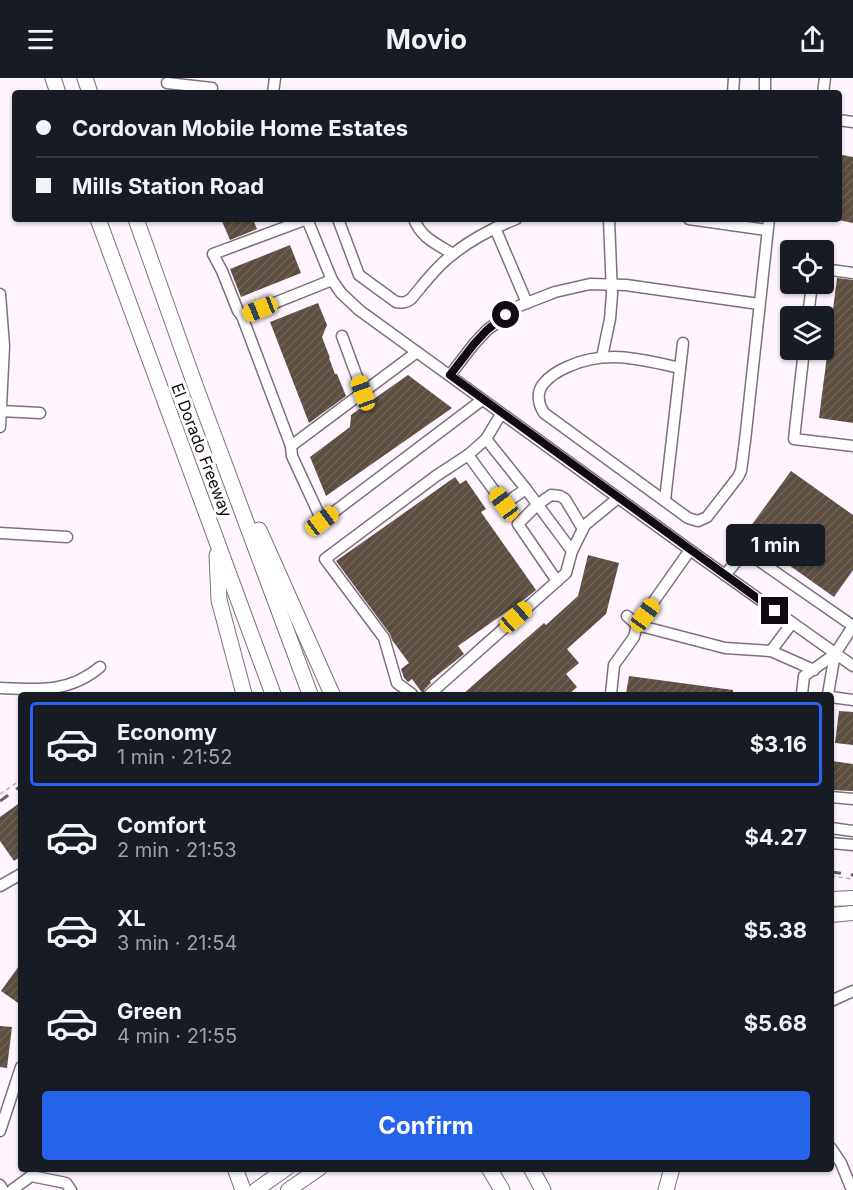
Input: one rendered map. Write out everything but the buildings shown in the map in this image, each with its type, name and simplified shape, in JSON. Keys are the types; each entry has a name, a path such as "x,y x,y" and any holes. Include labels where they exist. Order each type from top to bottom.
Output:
{"highway":[{"name":"El Dorado Freeway","path":"99,222 272,692"},
{"name":"El Dorado Freeway","path":"137,222 309,692"},
{"path":"195,385 331,692"},
{"path":"216,537 219,600 243,692"},
{"path":"236,1172 243,1190"},
{"path":"491,1172 502,1190"},
{"path":"533,1172 543,1190"},
{"path":"666,1190 671,1172"}],"main road":[{"path":"834,899 853,898"},
{"path":"834,915 853,913"},
{"path":"256,1190 281,1172"},
{"path":"288,1190 314,1172"}],"street":[{"path":"167,83 212,86"},
{"path":"299,222 213,254 242,316 291,446 292,456 322,521 482,400"},
{"path":"308,222 332,280 358,310 853,666"},
{"path":"339,222 359,275 396,302 407,302 453,254 509,222"},
{"path":"415,222 417,228 426,237 453,254"},
{"path":"603,357 610,319 612,284 609,222"},
{"path":"680,368 633,358 603,357 585,360 554,374 540,389 539,402 544,413 687,518 698,521 707,517 738,477 746,441 768,225 728,222"},
{"path":"495,228 527,303"},
{"path":"834,270 853,273"},
{"path":"242,316 332,280"},
{"path":"450,375 487,330 519,306 555,292 590,284 612,284 759,304"},
{"path":"0,294 4,346 0,428"},
{"path":"342,336 363,393"},
{"path":"665,500 683,343"},
{"path":"291,446 417,352"},
{"path":"803,360 794,439 853,446"},
{"path":"1,411 40,413"},
{"path":"409,692 397,683 384,638 325,559 468,454 486,439 501,414"},
{"path":"486,439 572,551"},
{"path":"468,454 504,504 526,489"},
{"path":"557,581 518,524 551,495 565,499 583,529"},
{"path":"432,692 566,573 572,551 585,525 618,498"},
{"path":"0,533 67,537"},
{"path":"611,692 614,666 634,637 637,625 690,550"},
{"path":"725,575 745,551 853,626 836,654 830,692"},
{"path":"627,616 637,625 724,648 771,651 814,670"},
{"path":"771,651 792,623"},
{"path":"802,692 804,676 836,654"},
{"path":"0,687 42,690 63,687 83,680 100,667"},
{"path":"834,697 853,700"},
{"path":"834,797 853,799"},
{"path":"834,828 853,831"},
{"path":"834,843 853,845"},
{"path":"0,886 18,876"},
{"path":"834,1000 853,991"},
{"path":"0,1131 18,1076"},
{"path":"834,1151 846,1161 852,1190"},
{"path":"12,1190 30,1176 65,1188"},
{"path":"0,1185 3,1190"}],"path":[{"path":"0,794 18,782"},
{"path":"834,876 853,879"}],"railway":[{"path":"0,801 18,788"},
{"path":"834,872 853,875"}],"route":[{"path":"506,315 487,330 450,375 775,611"}]}
